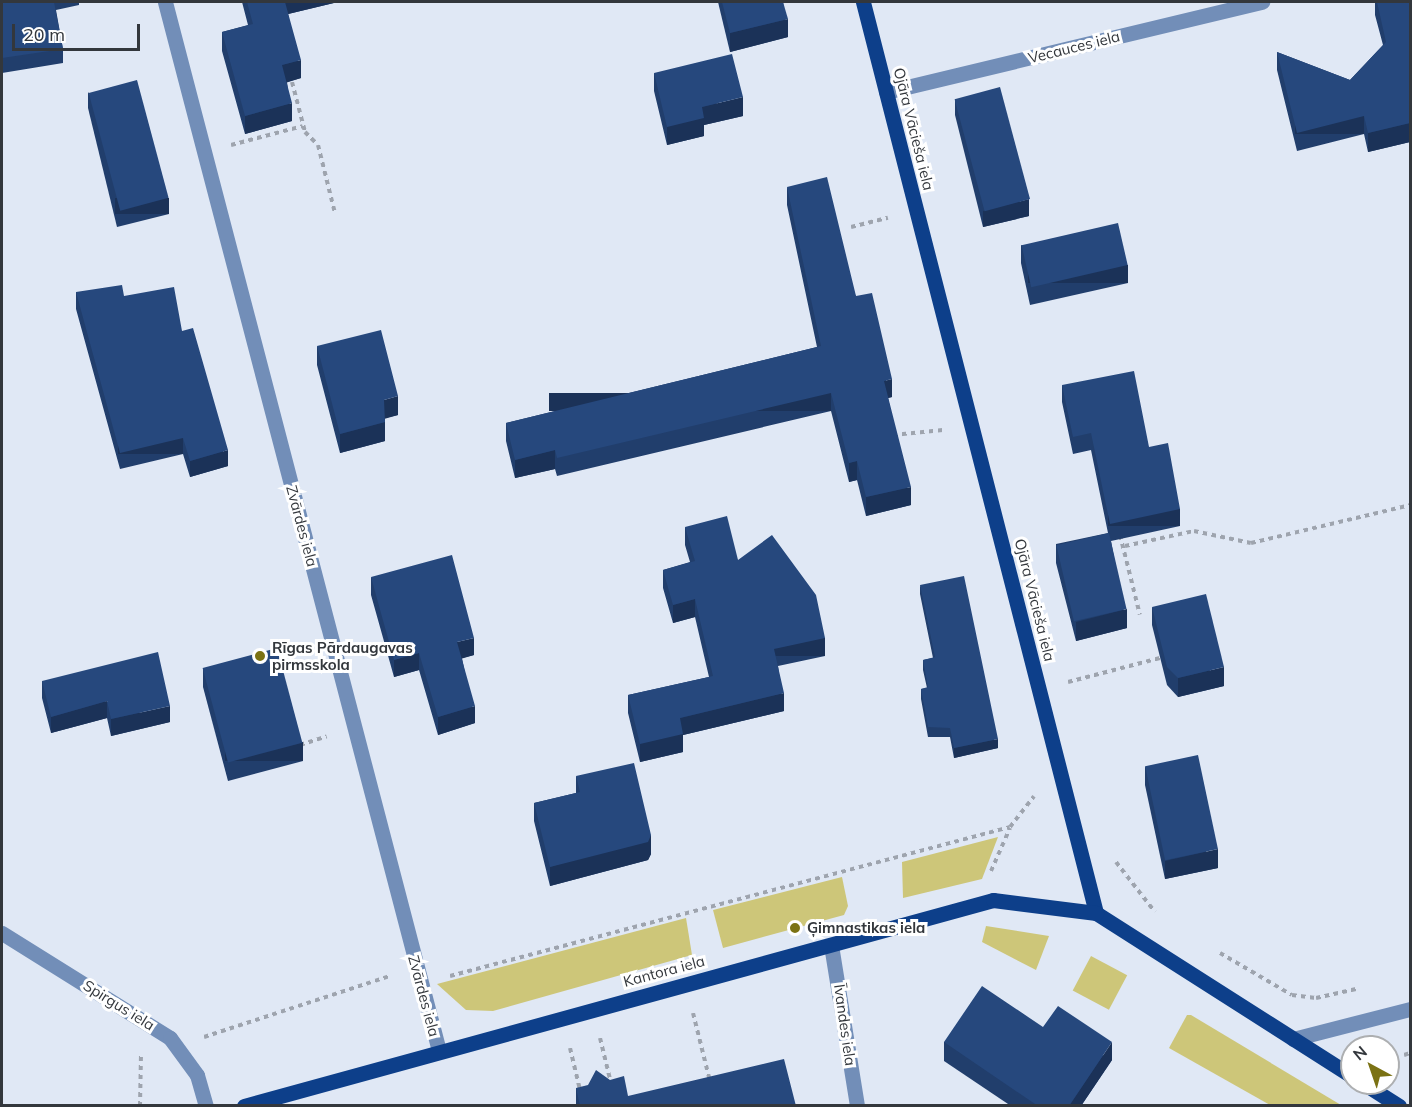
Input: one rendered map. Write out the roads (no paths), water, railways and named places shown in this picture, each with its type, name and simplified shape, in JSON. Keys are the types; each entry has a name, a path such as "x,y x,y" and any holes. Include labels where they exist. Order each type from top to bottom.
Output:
{"main road":[{"name":"Ojāra Vācieša iela","path":"863,2 1096,913"},
{"name":"Kantora iela","path":"244,1106 282,1100 439,1051 562,1016 993,900 1096,913"},
{"path":"1096,913 1340,1069"},
{"path":"1382,1095 1399,1106"}],"street":[{"name":"Zvārdes iela","path":"165,2 439,1051"},
{"name":"Vecauces iela","path":"886,92 1262,2"},
{"name":"Spirgus iela","path":"2,933 139,1017 179,1046 206,1106"},
{"name":"Īvandes iela","path":"831,945 857,1106"},
{"path":"1293,1040 1410,1009"}],"place":[{"name":"Rīgas Pārdaugavas pirmsskola","path":"260,656"},
{"name":"Ģimnastikas iela","path":"795,928"}]}
